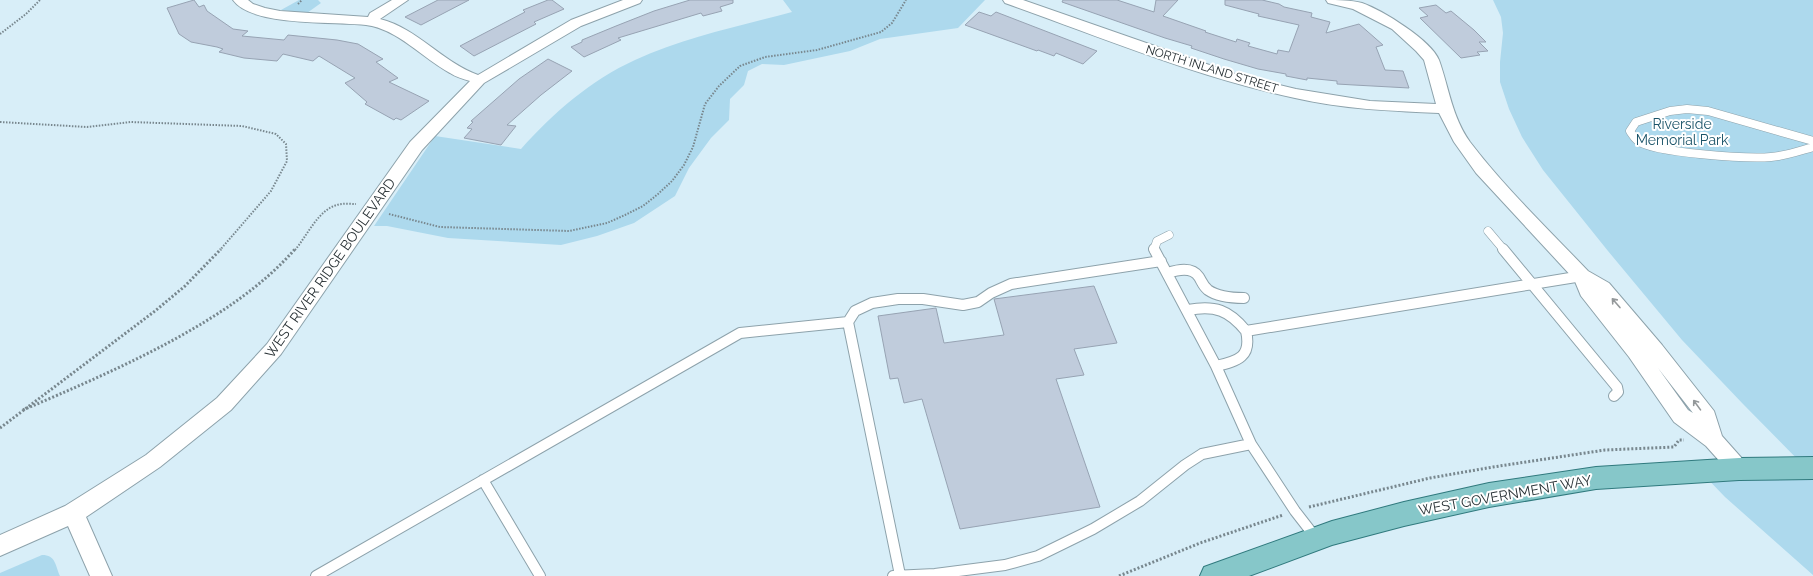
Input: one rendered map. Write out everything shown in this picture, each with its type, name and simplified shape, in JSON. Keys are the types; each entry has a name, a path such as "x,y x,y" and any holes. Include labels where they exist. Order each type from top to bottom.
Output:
{"main road":[{"name":"WEST GOVERNMENT WAY","path":"1214,576 1332,533 1404,514 1489,495 1596,478 1739,469 1810,468"}],"street":[{"path":"240,0 255,10 272,14 294,17 372,22 399,32 452,69 479,80"},
{"path":"372,22 375,16 401,0"},
{"name":"WEST RIVER RIDGE BOULEVARD","path":"0,546 73,513 153,461 224,404 274,349 416,146 479,80 576,23 635,0"},
{"name":"NORTH INLAND STREET","path":"1010,0 1236,79 1296,94 1370,106 1445,109"},
{"path":"1333,0 1363,3 1397,26 1431,59 1445,109 1452,125 1482,169 1582,276 1603,288 1655,350 1707,417 1713,440"},
{"path":"1582,276 1587,291 1636,352 1681,416 1713,440 1739,469"},
{"path":"1636,352 1655,350"},
{"path":"73,513 101,576"}],"lane":[{"path":"1813,140 1708,111 1687,109 1670,111 1636,122 1630,132 1638,142 1653,147 1671,150 1765,157 1784,155 1813,147"},
{"path":"1488,231 1618,387 1618,392 1614,396"},
{"path":"1169,235 1159,238 1155,243 1154,249 1188,310 1216,366 1251,444 1295,511 1317,539"},
{"path":"1161,261 1011,284 991,293 978,302 963,305 923,298 898,299 872,303 855,311 848,322 897,576 935,574 1005,565 1038,556 1093,529 1140,501 1185,465 1202,454 1251,444"},
{"path":"1167,273 1180,269 1188,270 1197,275 1203,286 1211,291 1229,298 1244,298"},
{"path":"1246,331 1582,276"},
{"path":"1188,310 1207,307 1218,309 1230,314 1238,320 1246,331 1249,340 1248,350 1243,358 1232,363 1216,366"},
{"path":"316,576 740,333 848,322"},
{"path":"483,480 540,576"}],"path":[{"path":"0,34 26,14 40,0"},
{"path":"389,214 440,227 569,231 588,229 622,217 653,198 677,174 687,160 693,146 704,107 709,98 740,66 750,60 762,57 810,51 879,32 892,25 906,0"},
{"path":"0,122 87,127 131,122 242,126 276,134 286,144 287,161 271,191 200,272 155,312 0,428"},
{"path":"21,411 141,356 174,339 237,301 266,279 284,262 306,237 319,218 331,207 342,203 358,204"}],"green space":[{"path":"299,0 318,0 321,3 307,13 281,10"},
{"path":"783,0 985,0 958,28 880,39 850,51 784,65 762,64 748,71 744,85 730,99 729,120 711,138 689,168 675,196 634,223 597,236 561,245 448,238 387,226 374,226 435,136 521,149 560,110 603,77 635,60 693,38 792,12"},
{"name":"Riverside Memorial Park","path":"1493,0 1813,0 1813,575 1725,497 1700,471 1806,468 1682,340 1543,170 1522,137 1509,109 1500,82 1500,62 1503,33 1501,17"},
{"path":"42,555 47,555 53,559 60,576 0,576 0,573"}],"building":[{"path":"194,0 199,7 204,5 207,11 233,29 248,31 242,36 284,40 288,35 337,40 358,44 383,59 376,62 398,78 389,82 429,101 401,120 396,118 394,120 365,104 367,102 345,83 355,78 319,56 313,61 283,54 277,61 244,58 219,52 223,49 217,47 191,42 179,34 167,8"},
{"path":"438,0 469,0 421,25 405,17"},
{"path":"548,0 552,0 564,9 534,22 536,24 474,56 460,46 525,12 523,10"},
{"path":"690,0 733,0 733,3 720,7 722,11 703,16 701,13 618,38 621,40 584,57 571,47 582,42 582,40 616,26 654,11"},
{"path":"1063,0 1117,0 1154,12 1156,0 1178,0 1163,16 1236,42 1237,39 1250,43 1248,46 1277,54 1278,50 1289,52 1299,25 1258,16 1259,14 1225,5 1225,0 1262,0 1279,4 1284,7 1312,13 1311,17 1330,22 1326,33 1359,24 1383,45 1376,47 1385,70 1403,71 1409,88 1337,84 1337,81 1307,78 1307,80 1286,76 1286,74 1258,69 1191,48 1192,46 1062,2"},
{"path":"1436,5 1446,13 1451,11 1474,30 1486,42 1479,42 1488,51 1477,52 1480,55 1461,58 1420,18 1428,16 1419,8"},
{"path":"979,12 991,16 996,12 1097,51 1083,64 1056,53 1054,56 1038,50 1037,51 965,25"},
{"path":"548,59 572,71 541,95 507,125 516,126 501,145 464,138 472,129 467,128 473,122 471,121 519,79"},
{"path":"1094,286 1117,343 1074,349 1084,375 1056,379 1100,507 960,529 922,399 904,403 898,378 890,379 878,316 936,308 944,343 1004,335 994,299"}]}
